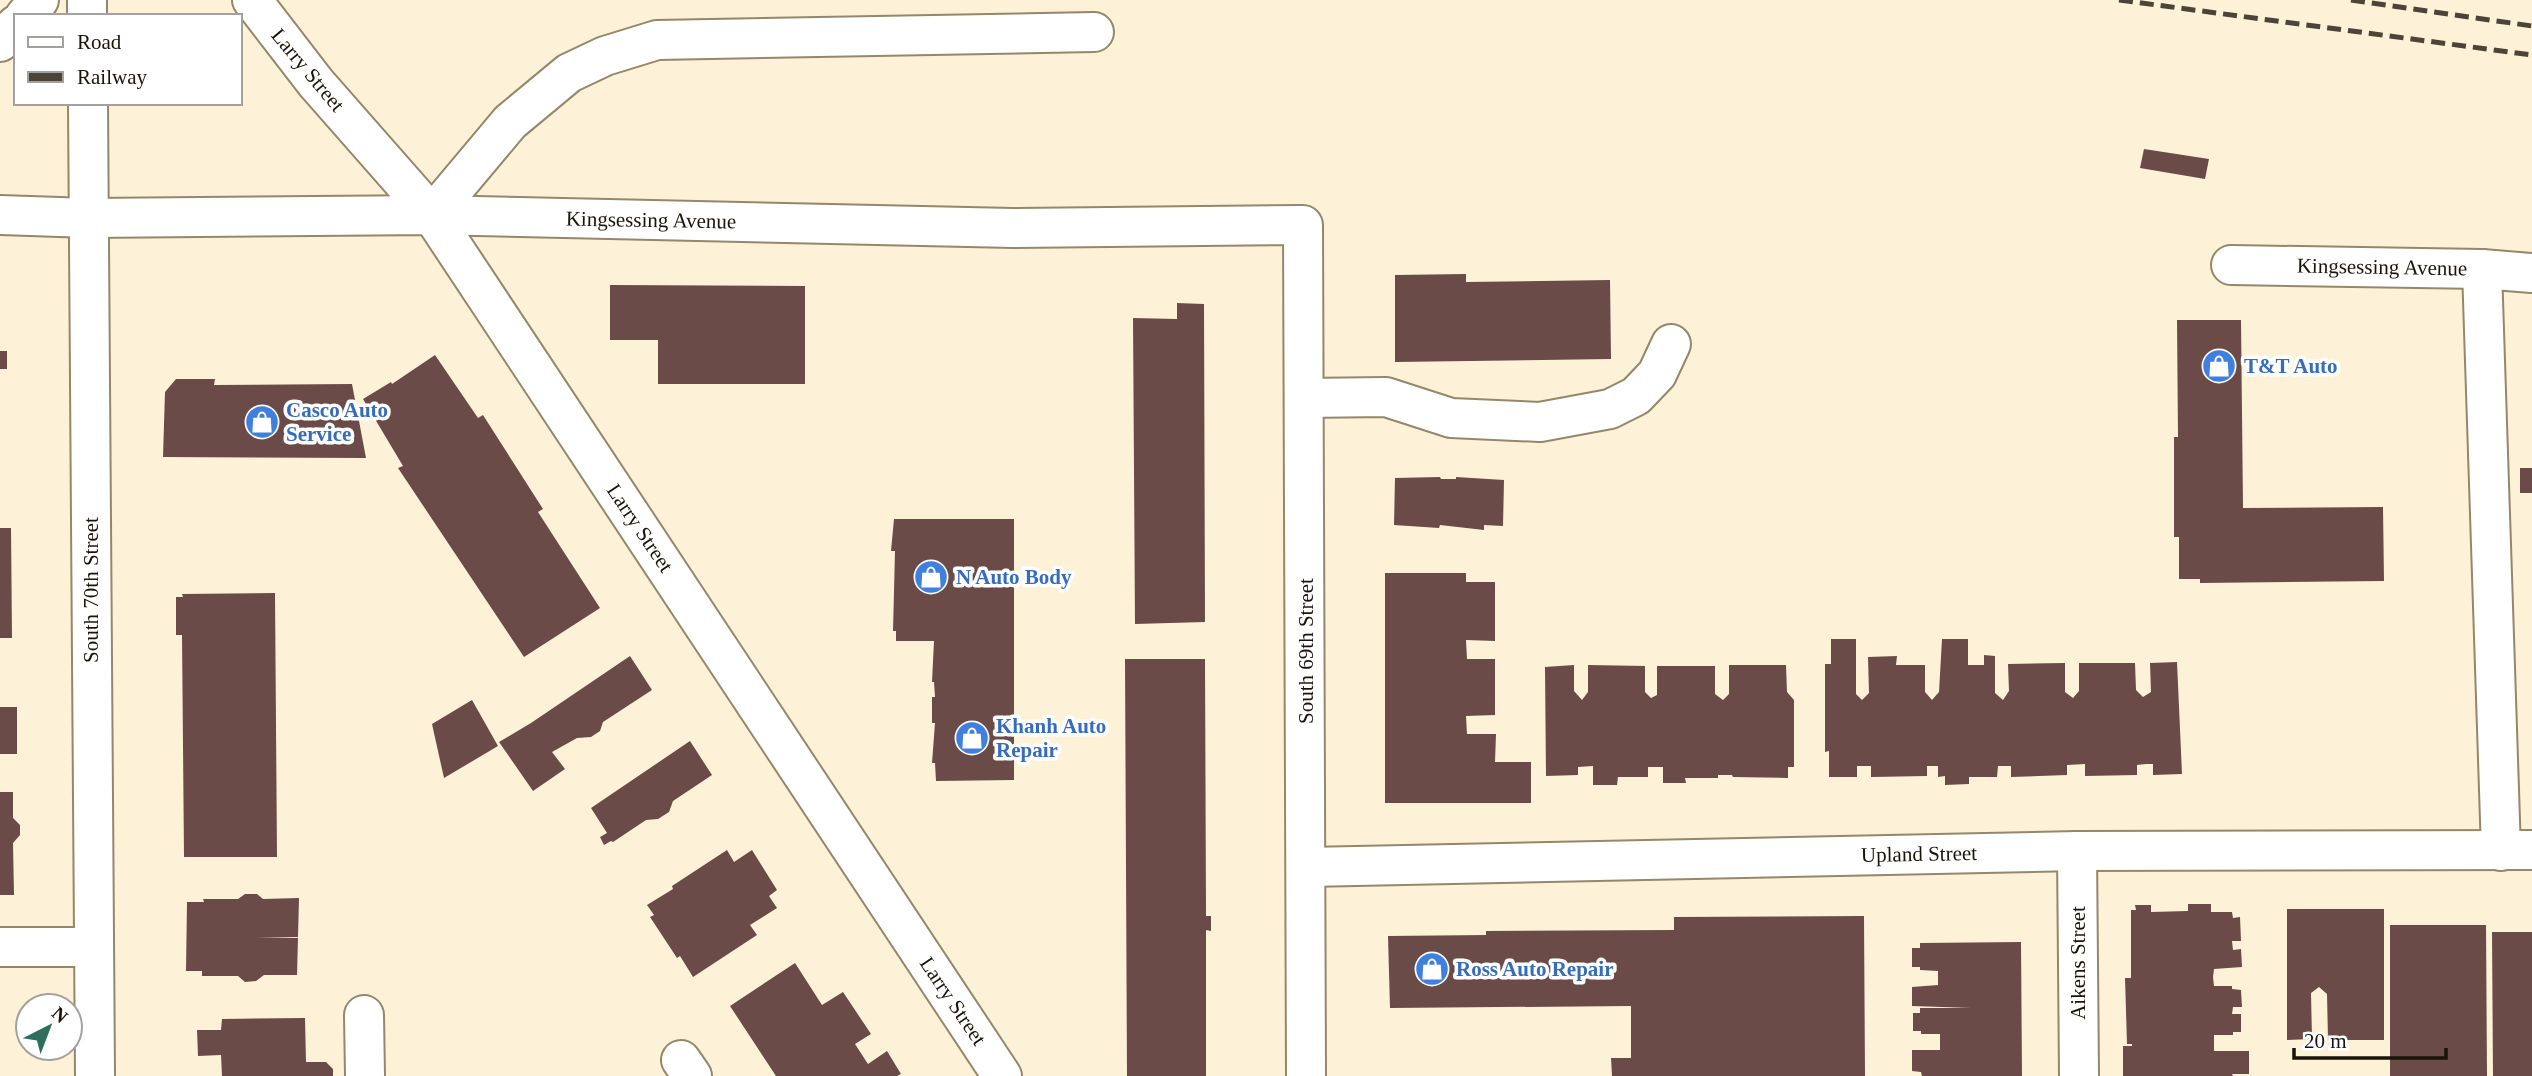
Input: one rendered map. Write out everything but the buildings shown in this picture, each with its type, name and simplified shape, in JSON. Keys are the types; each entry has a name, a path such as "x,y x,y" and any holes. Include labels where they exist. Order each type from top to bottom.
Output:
{"street":[{"path":"26,14 39,0"},
{"name":"Larry Street","path":"252,0 316,83 432,215 1002,1076"},
{"path":"0,42 14,27"},
{"path":"432,215 510,122 569,73 604,56 657,40 1094,32"},
{"name":"South 70th Street","path":"88,105 95,1076"},
{"name":"Kingsessing Avenue","path":"0,215 89,218 432,215 1013,228 1303,225"},
{"name":"South 69th Street","path":"1303,225 1306,1076"},
{"name":"Kingsessing Avenue","path":"2231,265 2482,269 2532,273"},
{"path":"2482,269 2516,850"},
{"path":"1304,398 1386,397 1451,418 1540,422 1610,409 1636,396 1657,374 1671,344"},
{"name":"Upland Street","path":"1307,867 2077,851 2516,850"},
{"name":"Aikens Street","path":"2077,851 2079,1076"},
{"path":"0,947 93,947"},
{"path":"364,1015 365,1076"}],"railway":[{"path":"2119,0 2532,55"},
{"path":"2351,0 2532,26"}],"place":[{"name":"T&T Auto","path":"2219,366"},
{"name":"Casco Auto Service","path":"262,422"},
{"name":"N Auto Body","path":"931,577"},
{"name":"Khanh Auto Repair","path":"972,738"},
{"name":"Ross Auto Repair","path":"1432,969"}]}
